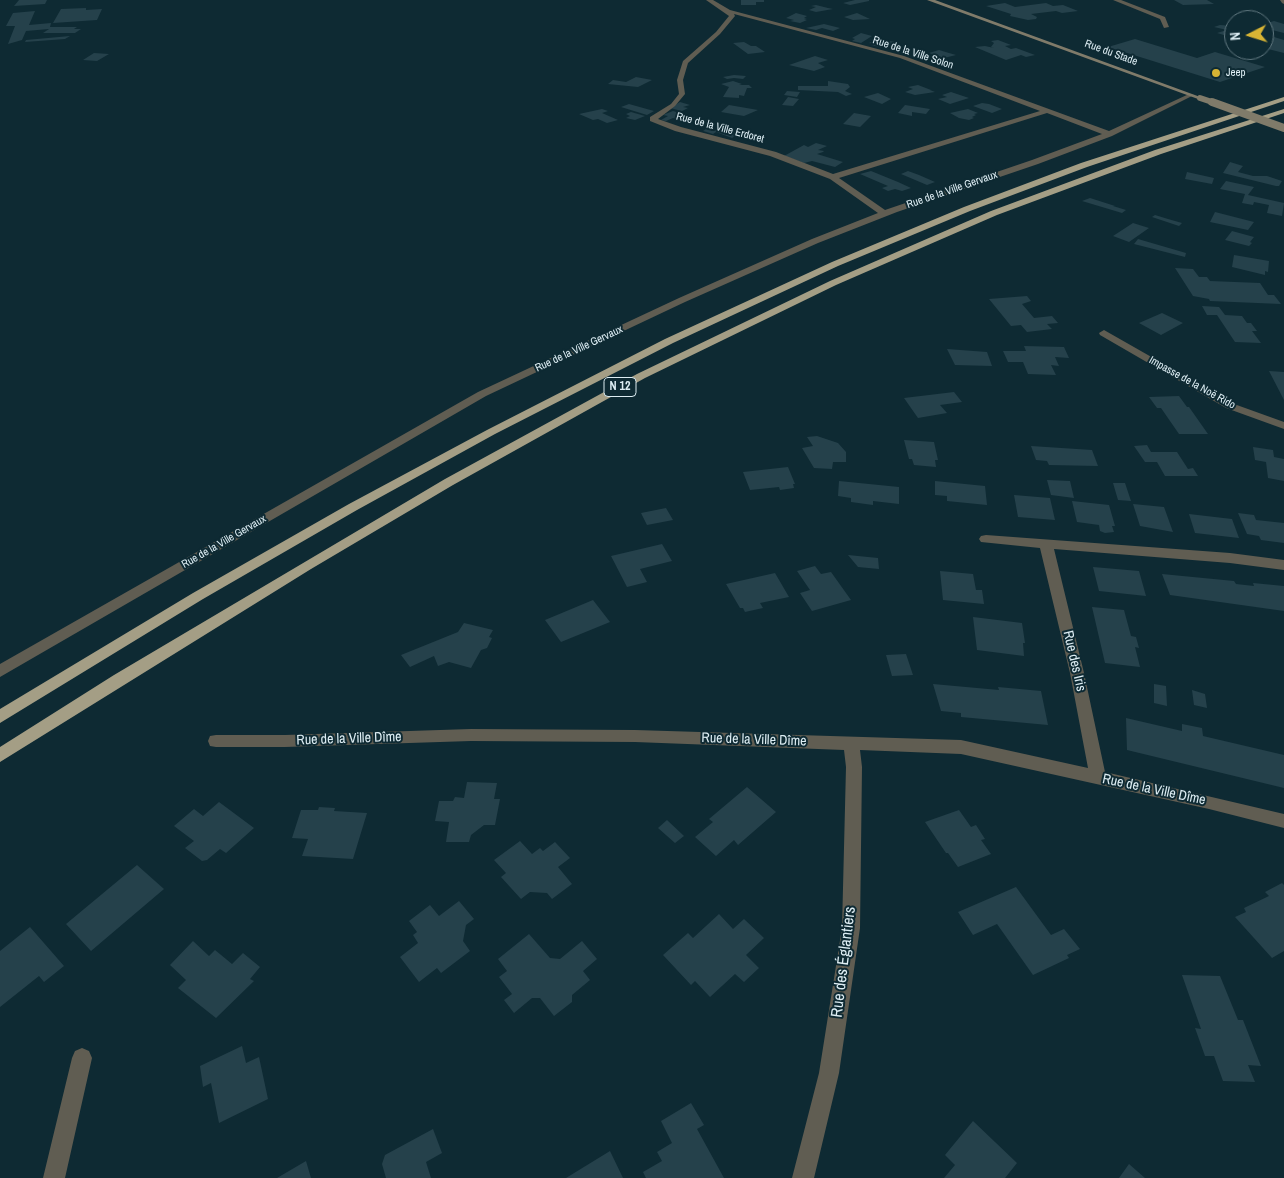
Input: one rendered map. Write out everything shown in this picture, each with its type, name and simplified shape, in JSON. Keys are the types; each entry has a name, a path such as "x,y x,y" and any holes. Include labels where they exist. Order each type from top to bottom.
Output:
{"highway":[{"name":"N 12","path":"0,717 198,596 353,507 491,432 669,341 843,260 959,212 1084,165 1284,99"},
{"name":"N 12","path":"0,754 118,678 314,561 449,482 641,376 833,283 978,220 1150,156 1284,111"}],"main road":[{"name":"Rue du Stade","path":"930,0 1284,128"}],"street":[{"name":"Rue de la Ville Solon","path":"709,0 728,11 902,58 1109,134"},
{"path":"1116,0 1163,18 1166,27"},
{"name":"Rue de la Ville Erdoret","path":"728,11 732,16 723,28 685,62 680,80 682,94 673,105 653,119 678,129 773,154 833,177 885,214"},
{"name":"Rue de la Ville Gervaux","path":"0,670 482,394 691,296 815,241 1109,134 1191,95"},
{"path":"833,177 1047,111"},
{"name":"Impasse de la Noë Rido","path":"1104,333 1230,406 1284,426"},
{"path":"986,539 1284,564"},
{"name":"Rue des Iris","path":"1046,544 1077,673 1098,778"},
{"name":"Rue de la Ville Dîme","path":"216,741 285,742 471,735 635,736 961,747 1209,802 1284,821"},
{"name":"Rue des Églantiers","path":"803,1178 829,1073 851,928 854,767 850,743"},
{"path":"54,1178 82,1058"}],"building":[{"path":"19,0 47,0 45,4 14,6"},
{"path":"741,0 764,0 764,2 756,2 756,5 741,5"},
{"path":"855,0 869,1 850,5 843,3"},
{"path":"1174,0 1207,0 1214,4 1183,5"},
{"path":"1005,3 1015,7 1046,3 1053,6 1063,5 1078,11 1031,14 1037,17 1036,19 1028,20 1010,16 1011,14 986,6"},
{"path":"816,5 833,9 816,12 809,10 816,7 811,6"},
{"path":"86,8 86,10 102,9 97,20 53,23 61,9"},
{"path":"35,11 29,25 51,23 50,27 77,27 74,29 81,29 75,33 43,33 49,29 26,31 22,40 8,44 15,26 6,26 13,13"},
{"path":"796,13 807,16 804,18 807,19 804,20 807,20 800,23 786,18"},
{"path":"857,13 870,19 853,20 844,17"},
{"path":"1274,21 1284,24 1284,33 1274,30"},
{"path":"824,24 840,28 833,31 822,28 816,30 806,28"},
{"path":"1224,25 1224,29 1214,27"},
{"path":"861,33 872,36 861,43 852,41 855,39 852,38"},
{"path":"70,36 65,39 25,42 26,40"},
{"path":"1274,37 1284,40 1284,53 1274,50"},
{"path":"1135,39 1197,58 1215,52 1224,55 1224,60 1242,60 1265,67 1220,82 1108,47"},
{"path":"875,40 896,42 883,48 869,43"},
{"path":"998,40 1011,45 1005,46 1011,49 1016,48 1035,55 1026,57 1021,55 1006,60 975,47 985,46 994,48 991,47 994,43 991,41"},
{"path":"744,42 751,46 756,46 765,52 748,54 733,43"},
{"path":"939,50 956,55 944,58 929,53"},
{"path":"94,53 109,54 97,61 83,60"},
{"path":"815,56 828,60 818,63 825,67 814,71 789,65"},
{"path":"734,75 746,76 743,79 727,79 723,77"},
{"path":"636,77 652,80 638,87 608,84 613,80 626,82"},
{"path":"733,81 742,84 739,85 749,85 752,88 747,88 744,96 739,95 739,98 723,97 729,87 721,84"},
{"path":"828,81 848,84 850,87 845,91 852,94 846,96 838,92 798,90 798,86 828,86"},
{"path":"918,85 935,92 915,95 905,92 913,89 908,87"},
{"path":"787,91 800,92 797,97 784,95"},
{"path":"951,92 969,98 950,104 938,99 947,97 942,95"},
{"path":"878,93 891,99 882,104 864,97"},
{"path":"788,97 799,99 793,106 782,105"},
{"path":"680,102 690,105 683,107 688,108 682,111 670,108"},
{"path":"982,103 1002,109 992,113 973,106"},
{"path":"629,104 654,111 647,115 621,107"},
{"path":"729,105 758,110 744,116 721,112"},
{"path":"905,105 930,109 926,114 912,112 912,116 898,113"},
{"path":"602,109 608,111 602,113 618,120 607,123 579,114"},
{"path":"968,109 978,113 974,114 976,115 972,117 974,118 969,120 959,118 950,113"},
{"path":"673,111 696,118 686,122 673,118 666,121 661,120 668,116 663,115"},
{"path":"631,112 645,116 635,120 626,118 630,116 626,114"},
{"path":"854,113 871,116 860,127 843,124"},
{"path":"720,128 740,133 732,138 716,132 713,134 703,131 706,129 714,131"},
{"path":"816,143 827,146 818,150 824,151 817,154 843,162 835,167 812,161 804,163 784,156 804,145 808,147"},
{"path":"1230,162 1243,166 1238,172 1253,176 1267,176 1282,181 1279,186 1276,186 1223,173"},
{"path":"871,171 911,188 902,191 895,189 888,191 882,188 888,186 860,174"},
{"path":"908,171 935,182 927,185 901,174"},
{"path":"1187,172 1214,178 1212,184 1185,179"},
{"path":"1226,181 1254,187 1248,195 1284,203 1282,216 1267,213 1269,205 1254,202 1253,205 1242,203 1245,194 1220,189"},
{"path":"1090,198 1126,210 1122,213 1082,201"},
{"path":"1215,212 1254,222 1248,230 1210,222"},
{"path":"1155,215 1182,223 1179,226 1152,217"},
{"path":"1133,223 1149,228 1129,242 1113,236"},
{"path":"1232,231 1254,237 1250,242 1252,243 1249,246 1225,240"},
{"path":"1138,239 1186,253 1185,257 1134,244"},
{"path":"1234,255 1269,261 1268,272 1265,271 1265,275 1232,267"},
{"path":"1175,268 1193,269 1199,277 1207,277 1210,281 1260,283 1268,295 1274,295 1281,304 1210,301 1209,299 1193,296"},
{"path":"1027,296 1031,301 1022,304 1034,318 1052,316 1058,323 1047,324 1052,329 1027,332 1021,325 1011,326 989,299"},
{"path":"1202,306 1219,307 1225,315 1242,316 1257,331 1252,331 1261,343 1235,342 1217,315 1207,315"},
{"path":"1162,313 1183,323 1161,335 1139,323"},
{"path":"1024,346 1064,347 1069,358 1055,357 1059,366 1051,365 1056,375 1028,374 1023,362 1008,362 1003,351 1026,351"},
{"path":"947,349 987,352 992,366 955,365"},
{"path":"1269,371 1284,372 1284,400"},
{"path":"954,392 962,402 940,405 947,413 918,418 904,398"},
{"path":"1179,396 1208,434 1179,434 1161,408 1157,408 1149,397"},
{"path":"817,436 838,443 846,452 846,462 833,462 832,469 814,468 802,448 813,446 807,437"},
{"path":"904,440 934,442 938,460 935,460 936,467 914,465 912,459 909,459"},
{"path":"1147,445 1151,452 1177,452 1188,469 1193,468 1198,476 1165,476 1157,462 1145,462 1134,446"},
{"path":"1031,446 1092,450 1098,466 1049,465 1047,461 1036,460"},
{"path":"1253,447 1273,450 1274,457 1284,459 1284,481 1268,478 1266,462 1255,460"},
{"path":"788,467 795,484 793,484 794,488 780,490 779,487 750,490 743,472"},
{"path":"1047,480 1070,481 1074,498 1051,495"},
{"path":"839,481 899,487 899,504 873,501 873,505 851,502 851,498 838,496"},
{"path":"935,481 985,486 987,505 947,501 947,496 935,495"},
{"path":"1113,483 1125,483 1131,501 1118,500"},
{"path":"1014,495 1050,498 1055,520 1018,517"},
{"path":"1072,501 1109,505 1115,526 1112,526 1114,532 1105,533 1100,531 1099,525 1077,522"},
{"path":"1133,504 1164,507 1173,532 1140,526"},
{"path":"666,508 673,520 647,525 641,513"},
{"path":"1238,513 1254,515 1256,520 1284,523 1284,543 1261,540 1259,536 1247,534"},
{"path":"1189,514 1232,519 1239,538 1195,533"},
{"path":"662,544 672,561 640,569 647,582 627,587 611,556"},
{"path":"848,555 878,558 879,569 858,567"},
{"path":"815,566 821,574 831,572 851,600 812,611 800,593 810,590 797,571"},
{"path":"1093,567 1139,571 1146,596 1099,591"},
{"path":"940,571 973,574 976,590 982,590 984,604 943,600"},
{"path":"775,573 789,597 760,603 763,608 745,612 743,608 740,608 726,584"},
{"path":"1162,574 1234,581 1236,584 1254,586 1253,583 1284,586 1284,611 1170,595"},
{"path":"593,600 610,622 561,642 545,620"},
{"path":"1092,607 1124,610 1131,636 1136,637 1139,648 1135,647 1140,667 1105,663"},
{"path":"973,617 1022,623 1025,643 1023,643 1024,656 977,650"},
{"path":"464,623 493,630 489,637 492,638 487,648 481,650 471,668 449,662 438,666 434,656 410,667 401,655 458,632"},
{"path":"906,654 913,675 892,676 886,655"},
{"path":"933,684 999,690 998,687 1041,691 1048,725 961,717 961,713 941,711"},
{"path":"1154,684 1166,686 1167,706 1154,703"},
{"path":"1192,690 1205,694 1207,708 1194,705"},
{"path":"1126,718 1182,731 1182,724 1202,728 1203,736 1284,755 1284,788 1127,750"},
{"path":"467,782 497,783 494,799 500,799 495,825 484,825 471,835 469,842 446,842 449,822 435,821 439,801 453,801 455,797 464,798"},
{"path":"747,787 776,812 738,845 734,840 716,856 695,837 713,822 709,819"},
{"path":"219,802 254,828 226,853 220,849 207,860 202,861 185,848 194,841 174,826 194,809 203,816"},
{"path":"319,807 335,808 334,811 367,813 353,859 302,856 308,839 292,838 301,810 318,810"},
{"path":"959,810 971,827 976,825 985,839 981,840 991,854 958,867 925,822"},
{"path":"667,820 684,836 675,843 658,828"},
{"path":"520,841 532,854 540,848 543,851 555,842 570,858 558,867 572,884 552,899 547,893 530,892 521,899 501,877 506,873 494,860"},
{"path":"137,865 164,889 91,951 66,924"},
{"path":"1282,883 1284,885 1284,951 1272,958 1235,917 1246,912 1244,908 1269,896 1265,892"},
{"path":"1016,887 1051,935 1064,929 1080,949 1067,955 1069,958 1033,975 997,924 973,935 958,912"},
{"path":"459,901 474,919 466,925 463,941 470,951 441,973 437,968 419,982 400,957 418,943 413,935 417,932 409,921 430,905 439,916"},
{"path":"719,914 733,929 744,919 764,938 746,955 759,968 744,982 735,974 710,997 695,981 691,985 663,955 688,933 693,938"},
{"path":"30,927 64,966 44,982 39,976 0,1007 0,951"},
{"path":"529,934 550,958 560,959 582,941 597,959 583,971 590,980 572,995 572,1002 554,1016 540,998 532,998 514,1013 504,1000 512,994 499,977 507,971 498,959"},
{"path":"193,941 209,956 215,950 232,964 243,953 260,967 250,979 254,981 216,1018 178,988 186,980 170,965"},
{"path":"1182,975 1220,976 1238,1020 1243,1020 1261,1066 1248,1065 1255,1082 1223,1081 1214,1056 1205,1056 1195,1028 1201,1029"},
{"path":"242,1046 246,1063 259,1057 268,1099 219,1123 211,1083 203,1087 200,1066"},
{"path":"691,1103 704,1125 697,1129 724,1178 646,1178 643,1172 662,1161 657,1152 672,1143 661,1121"},
{"path":"973,1121 1017,1163 1005,1178 944,1178 955,1165 945,1155"},
{"path":"433,1129 442,1153 426,1162 431,1178 386,1178 382,1164 385,1155"},
{"path":"610,1151 623,1178 566,1178"},
{"path":"306,1161 311,1178 277,1178"},
{"path":"1129,1164 1145,1178 1119,1178"}],"place":[{"name":"Jeep","path":"1216,73"}]}
